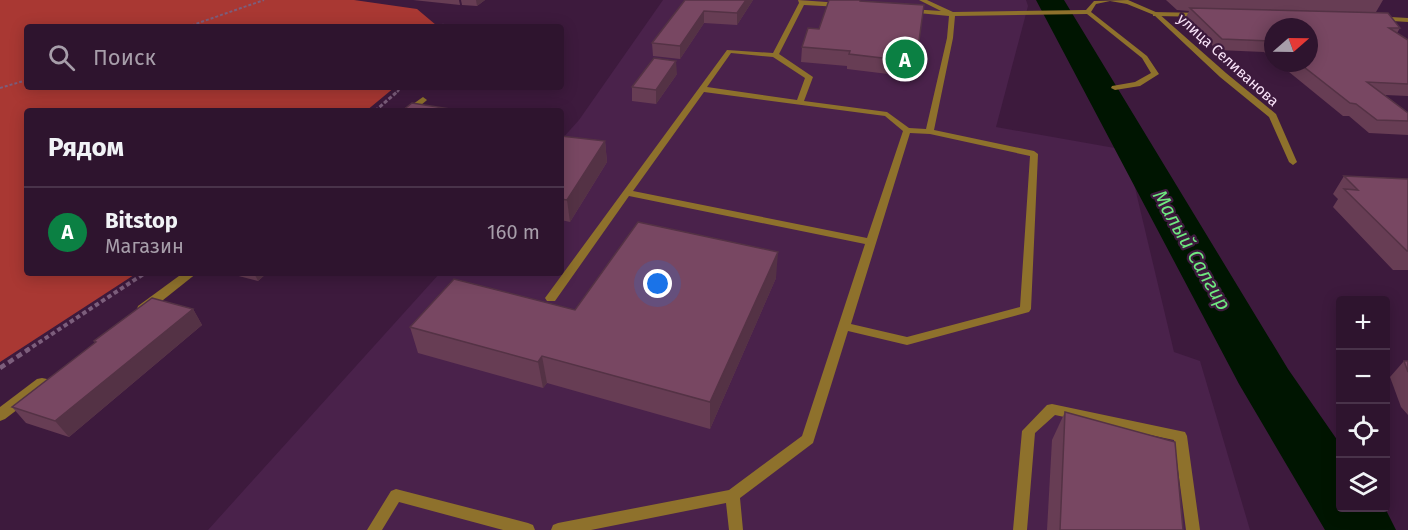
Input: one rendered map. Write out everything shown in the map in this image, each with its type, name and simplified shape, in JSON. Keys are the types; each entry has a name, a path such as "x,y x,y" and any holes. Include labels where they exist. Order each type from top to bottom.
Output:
{"street":[{"path":"1156,14 1214,15"},
{"path":"1363,18 1407,20"},
{"path":"412,108 423,100"},
{"path":"134,316 187,276"},
{"path":"0,415 57,372"}],"lane":[{"path":"922,0 952,14"},
{"path":"1088,12 1094,3 1111,0"},
{"name":"улица Селиванова","path":"1111,0 1128,2 1156,14 1223,75 1273,116 1293,162"},
{"path":"775,55 802,1 848,6"},
{"path":"906,10 952,14 1088,12 1145,57 1155,74 1137,84 1114,88"},
{"path":"930,132 950,38 952,14"},
{"path":"551,298 729,51 775,55 808,77 800,102"},
{"path":"701,90 887,114 907,130 930,132 1034,154 1024,309 907,341 844,326"},
{"path":"558,530 733,495 808,439 907,130"},
{"path":"627,193 871,242"},
{"path":"1020,530 1029,431 1052,409 1180,436 1193,530"},
{"path":"374,530 396,495 528,530"},
{"path":"733,495 736,530"}],"path":[{"path":"196,24 264,0"},
{"path":"0,88 24,81"},
{"path":"378,108 400,90"},
{"path":"0,368 140,276"}],"shaded area":[{"path":"0,0 354,0 417,9 435,24 24,24 24,90 391,90 370,108 24,108 24,276 132,276 0,362"},
{"path":"663,0 1026,0 1028,6 996,127 1126,150 1174,352 1200,361 1250,530 208,530 437,276 564,276 564,137 579,120"}],"building":[{"path":"685,0 746,0 737,13 704,11 680,46 652,43"},
{"path":"829,0 924,5 916,62 849,54 850,51 802,47 808,28 819,29"},
{"path":"1190,8 1388,13 1400,28 1389,28 1408,40 1408,84 1367,82 1408,113 1408,121 1377,120 1356,104 1350,103 1310,72 1318,72 1318,18 1264,18 1264,41 1222,39"},
{"path":"654,58 676,61 656,90 632,87"},
{"path":"412,103 444,108 406,108"},
{"path":"564,136 605,141 567,200 564,200"},
{"path":"1344,176 1408,179 1408,251 1344,189 1358,190"},
{"path":"638,222 778,252 710,402 542,356 538,362 410,327 454,279 575,310"},
{"path":"152,298 193,309 55,421 12,407 96,342 94,341"},
{"path":"1065,412 1175,442 1183,530 1060,530"}],"waterway":[{"name":"Малый Салгир","path":"1050,0 1268,384 1336,490"},
{"name":"Малый Салгир","path":"1351,512 1362,530"}],"place":[{"name":"Bitstop","path":"905,59"}]}
